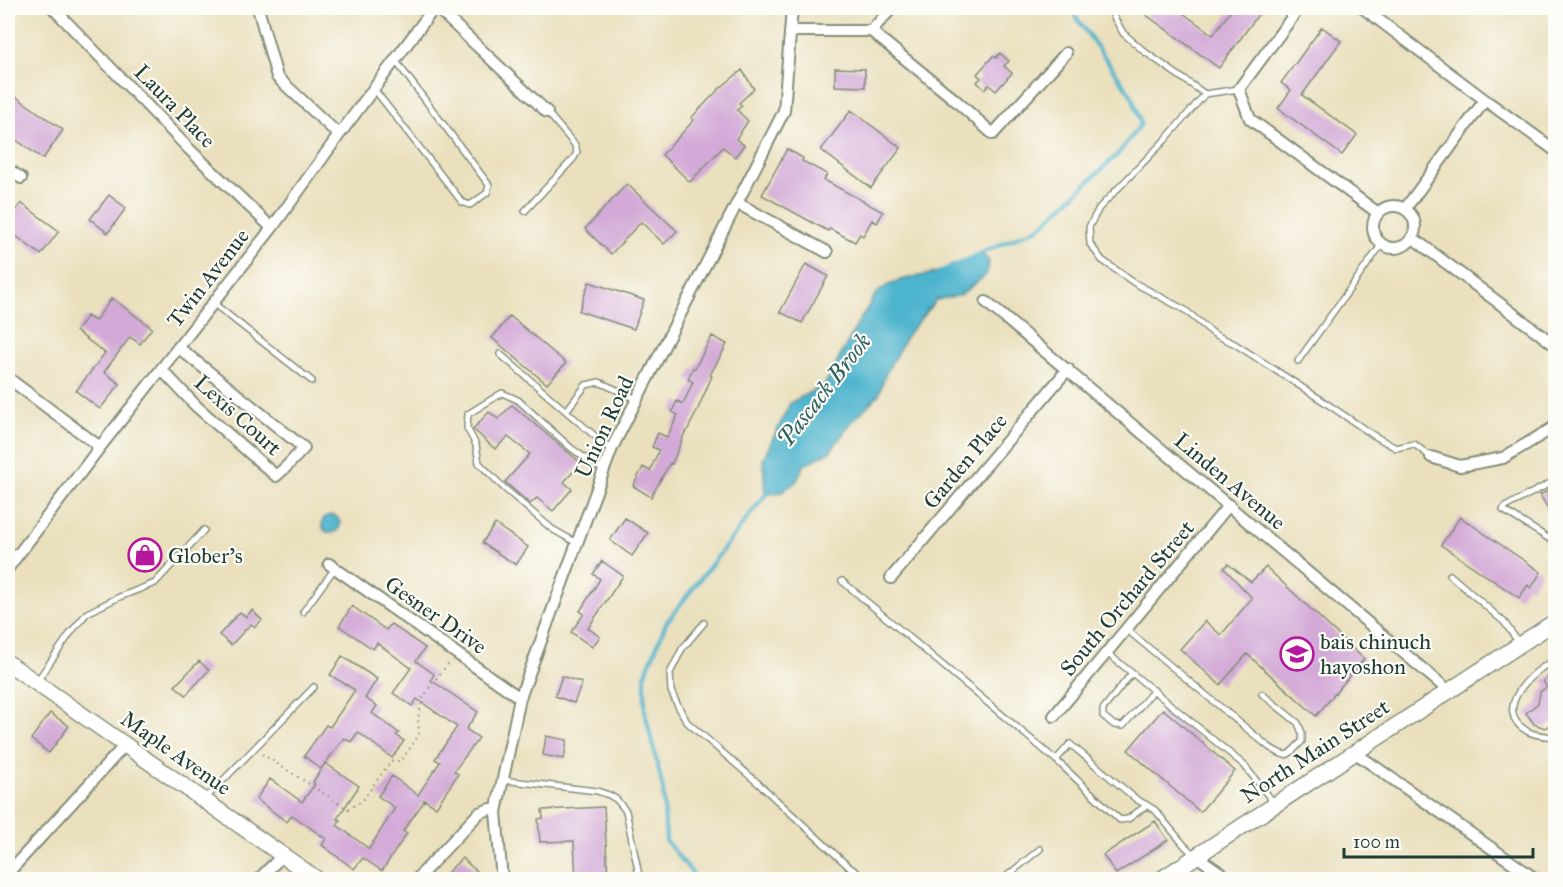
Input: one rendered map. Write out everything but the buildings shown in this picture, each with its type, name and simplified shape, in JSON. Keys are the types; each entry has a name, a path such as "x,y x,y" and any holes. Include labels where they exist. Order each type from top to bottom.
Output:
{"main road":[{"name":"North Main Street","path":"1160,879 1556,621"},
{"name":"Maple Avenue","path":"8,663 318,879"}],"street":[{"name":"Laura Place","path":"53,8 189,149 272,228"},
{"path":"258,8 277,77 339,135"},
{"name":"Twin Avenue","path":"8,568 12,553 100,447 272,228 339,135 436,8"},
{"path":"436,8 547,112"},
{"name":"Union Road","path":"502,879 496,809 520,698 611,450 784,111 792,8"},
{"path":"871,31 892,8"},
{"path":"1299,8 1239,89 1250,119 1378,213"},
{"path":"1364,8 1556,151"},
{"path":"791,31 871,31 993,134 1066,53"},
{"path":"1405,209 1485,100"},
{"path":"8,169 21,178"},
{"path":"737,203 827,252"},
{"path":"1391,206 1398,206 1411,213 1416,227 1413,238 1405,246 1399,248 1385,247 1373,232 1374,219 1378,213 1391,206"},
{"path":"1413,238 1556,346"},
{"name":"Linden Avenue","path":"986,302 1449,691"},
{"name":"Lexis Court","path":"162,369 196,406 276,476 304,448 178,348"},
{"name":"Garden Place","path":"891,578 1068,369"},
{"path":"8,378 100,447"},
{"path":"1431,457 1460,466 1503,458 1556,426"},
{"name":"South Orchard Street","path":"1054,716 1229,505"},
{"name":"Gesner Drive","path":"332,566 520,698"},
{"path":"8,873 125,745"},
{"path":"1354,752 1537,879"},
{"path":"416,879 479,813 496,809"},
{"path":"258,879 283,855"},
{"path":"1196,856 1231,879"}],"lane":[{"path":"1110,10 1123,33 1145,52 1205,94"},
{"path":"374,89 462,202 470,205 487,193 489,186 395,60"},
{"path":"1239,89 1205,94 1165,140 1099,208 1089,227 1090,244 1102,260 1133,282 1185,310 1214,334 1235,344 1373,435 1396,448 1414,444 1431,457"},
{"path":"525,211 577,152 575,145 547,112"},
{"path":"1298,361 1382,244"},
{"path":"213,303 312,381"},
{"path":"500,354 611,450"},
{"path":"567,410 586,385 599,382 637,399"},
{"path":"577,543 552,529 504,489 478,463 476,445 467,428 468,414 502,393 518,400 570,448 604,469"},
{"path":"1556,480 1503,510 1556,543"},
{"path":"36,683 87,613 155,583 204,530"},
{"path":"303,612 332,566"},
{"path":"1450,575 1504,622 1520,644"},
{"path":"842,581 1056,760 1120,820 1128,819 1147,805"},
{"path":"704,622 682,649 670,673 671,691 687,722 759,783 848,866 867,879"},
{"path":"1126,629 1269,747 1282,755 1290,754 1302,741 1298,723 1262,694"},
{"path":"1107,653 1244,765 1275,804"},
{"path":"1556,660 1539,668 1528,678 1516,696 1512,709 1515,719 1530,733 1556,737"},
{"path":"1132,673 1103,709 1103,716 1114,725 1124,726 1154,690"},
{"path":"204,800 314,687"},
{"path":"1056,760 1070,744 1136,799 1155,810 1196,856"},
{"path":"503,780 597,791 616,799 626,812 640,879"},
{"path":"1002,879 1040,849"}],"path":[{"path":"254,748 348,809 362,801 391,761 401,761 413,745 419,735 418,718 423,698 457,654"}],"water":[{"path":"981,253 989,261 986,275 960,295 936,300 908,334 886,373 879,394 851,423 830,452 804,465 796,482 782,492 765,495 763,459 790,403 825,384 876,294 900,280 939,272"},
{"path":"331,515 337,518 340,524 337,530 331,533 325,530 322,524 325,518"}],"waterway":[{"name":"Pascack Brook","path":"939,272 1040,227 1118,154 1141,124 1132,96 1071,8"},
{"name":"Pascack Brook","path":"698,880 666,841 663,789 645,712 645,675 666,623 767,493"}],"place":[{"name":"Glober's","path":"145,555"},
{"name":"bais chinuch hayoshon","path":"1297,654"}]}
